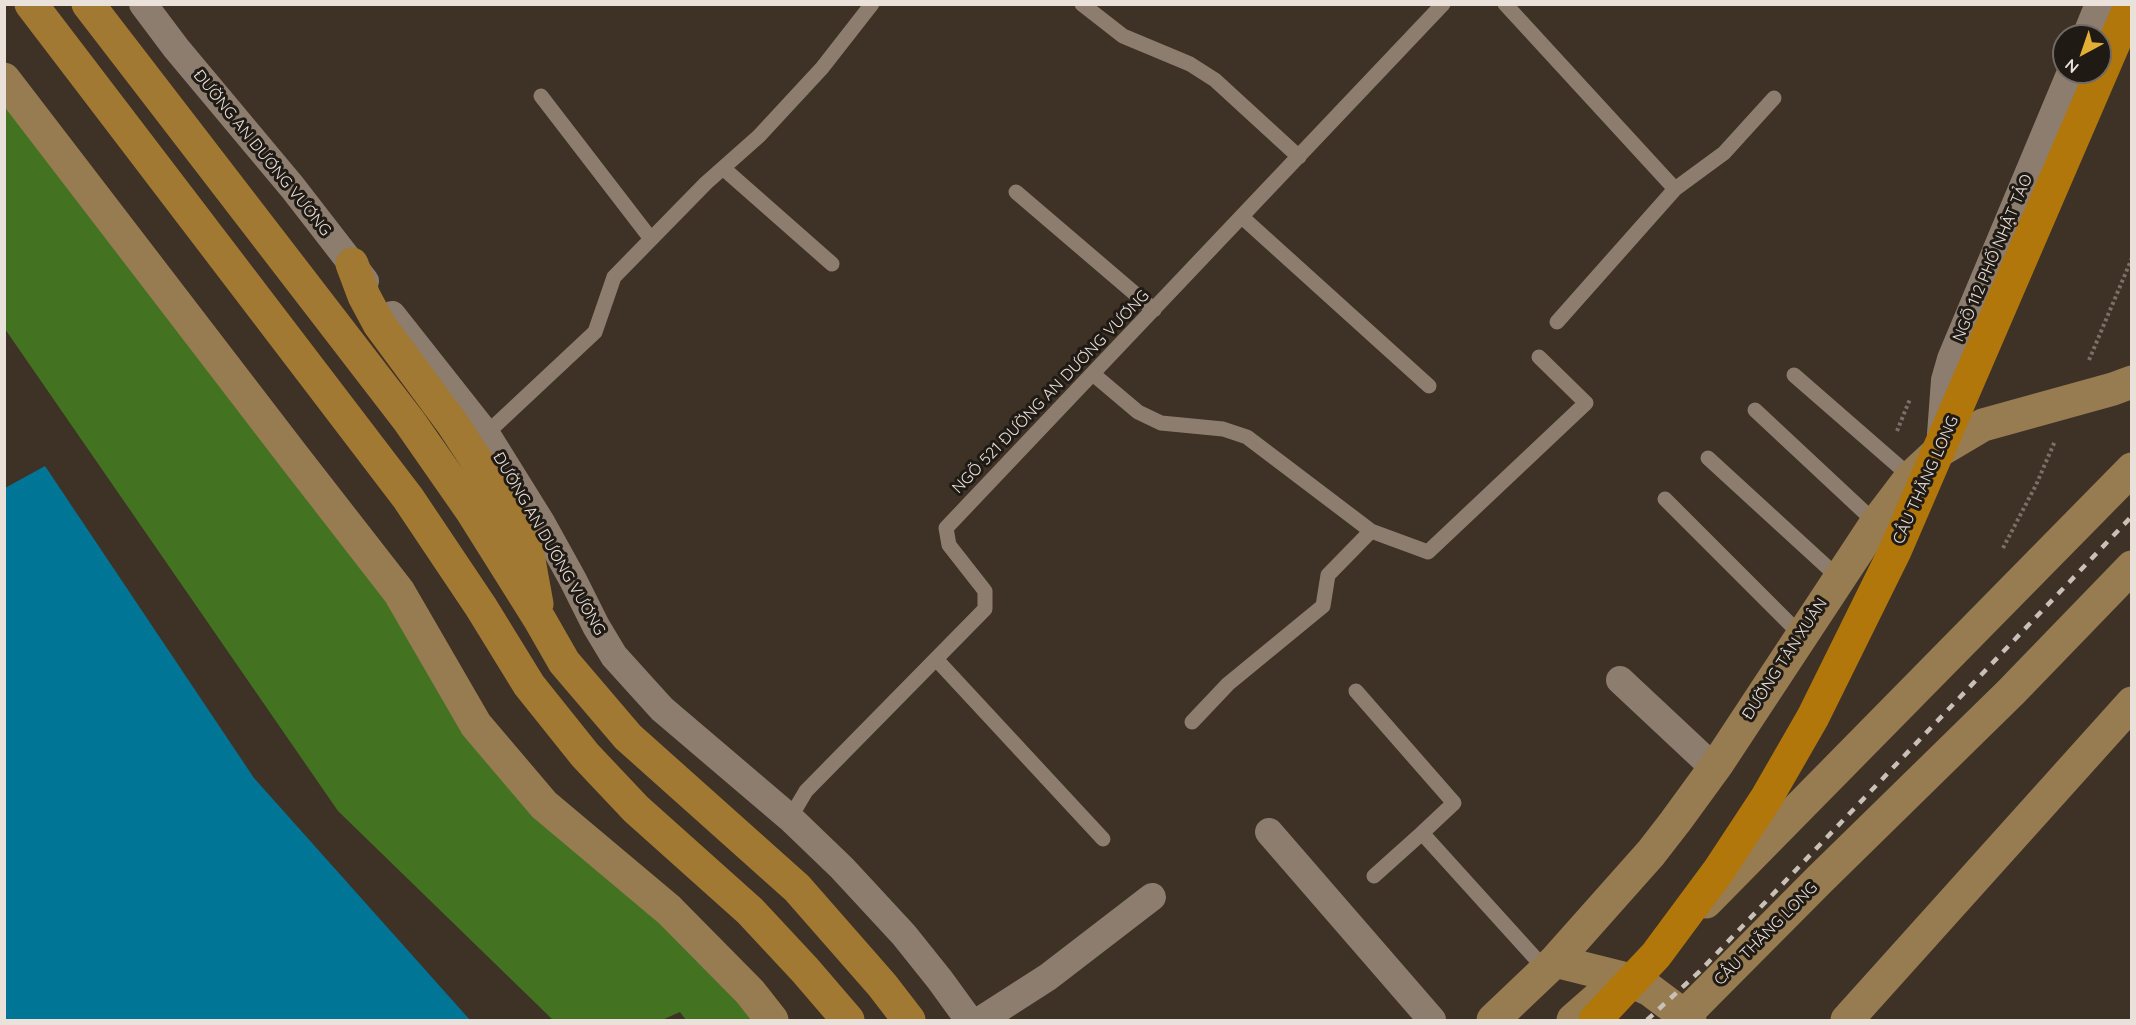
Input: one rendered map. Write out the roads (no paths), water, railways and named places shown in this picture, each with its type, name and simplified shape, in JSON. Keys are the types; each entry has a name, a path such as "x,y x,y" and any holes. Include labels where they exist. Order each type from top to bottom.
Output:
{"highway":[{"name":"CẦU THĂNG LONG","path":"1595,1020 1656,955 1719,870 1767,797 1813,717 1862,622 1895,551 2131,4"}],"main road":[{"path":"31,4 408,498 529,684 585,755 636,808 750,910 848,1020"},
{"path":"88,4 409,422 471,510 564,662 628,737 797,888 882,985 909,1020"},
{"path":"4,79 286,448 399,591 476,725 544,805 669,910 750,992 772,1020"},
{"path":"352,264 364,296 379,324 452,423 510,511 527,549 540,620"},
{"name":"ĐƯỜNG TÂN XUÂN","path":"1494,1020 1551,965 1651,853 1714,768 1876,523 1911,477 1939,451 1983,425 2132,382"},
{"path":"1573,1020 1718,892 2132,469"},
{"name":"CẦU THĂNG LONG","path":"1680,1020 2011,692 2132,567"},
{"path":"1847,1020 2132,703"},
{"path":"1551,965 1623,978 1650,990 1690,1020"}],"street":[{"name":"ĐƯỜNG AN DƯƠNG VƯƠNG","path":"143,4 176,48 293,188 486,434 542,524 614,656 662,709 790,818 842,868 904,936 969,1020"},
{"path":"2091,24 2099,4"},
{"name":"NGÕ 112 PHỐ NHẬT TẢO","path":"1939,451 1945,380 1951,359 2066,84"},
{"path":"1620,680 1714,768"},
{"path":"1269,832 1432,1020"},
{"path":"981,1020 1048,977 1152,897"}],"lane":[{"path":"486,434 595,332 614,277 723,168 759,136 822,68 872,4"},
{"path":"1082,4 1123,36 1190,64 1215,80 1299,157"},
{"name":"NGÕ 521 ĐƯỜNG AN DƯƠNG VƯƠNG","path":"790,818 806,791 985,609 985,591 949,546 946,528 1443,4"},
{"path":"1505,4 1675,189"},
{"path":"541,96 651,239"},
{"path":"1557,322 1675,189 1724,153 1774,98"},
{"path":"723,168 832,264"},
{"path":"1016,192 1154,310"},
{"path":"1242,217 1429,386"},
{"path":"1093,374 1138,412 1161,423 1223,429 1247,437 1371,531 1428,552 1586,403 1539,357"},
{"path":"1794,375 1911,477"},
{"path":"1755,410 1876,523"},
{"path":"1708,458 1839,578"},
{"path":"1665,499 1801,634"},
{"path":"1192,722 1228,684 1323,606 1328,576 1371,531"},
{"path":"936,659 1103,840"},
{"path":"1356,691 1454,803 1374,876"},
{"path":"1422,833 1551,965"}],"water":[{"path":"45,466 254,778 470,1020 5,1020 5,488"}],"railway":[{"path":"1647,1020 1700,971 2132,516"}]}
